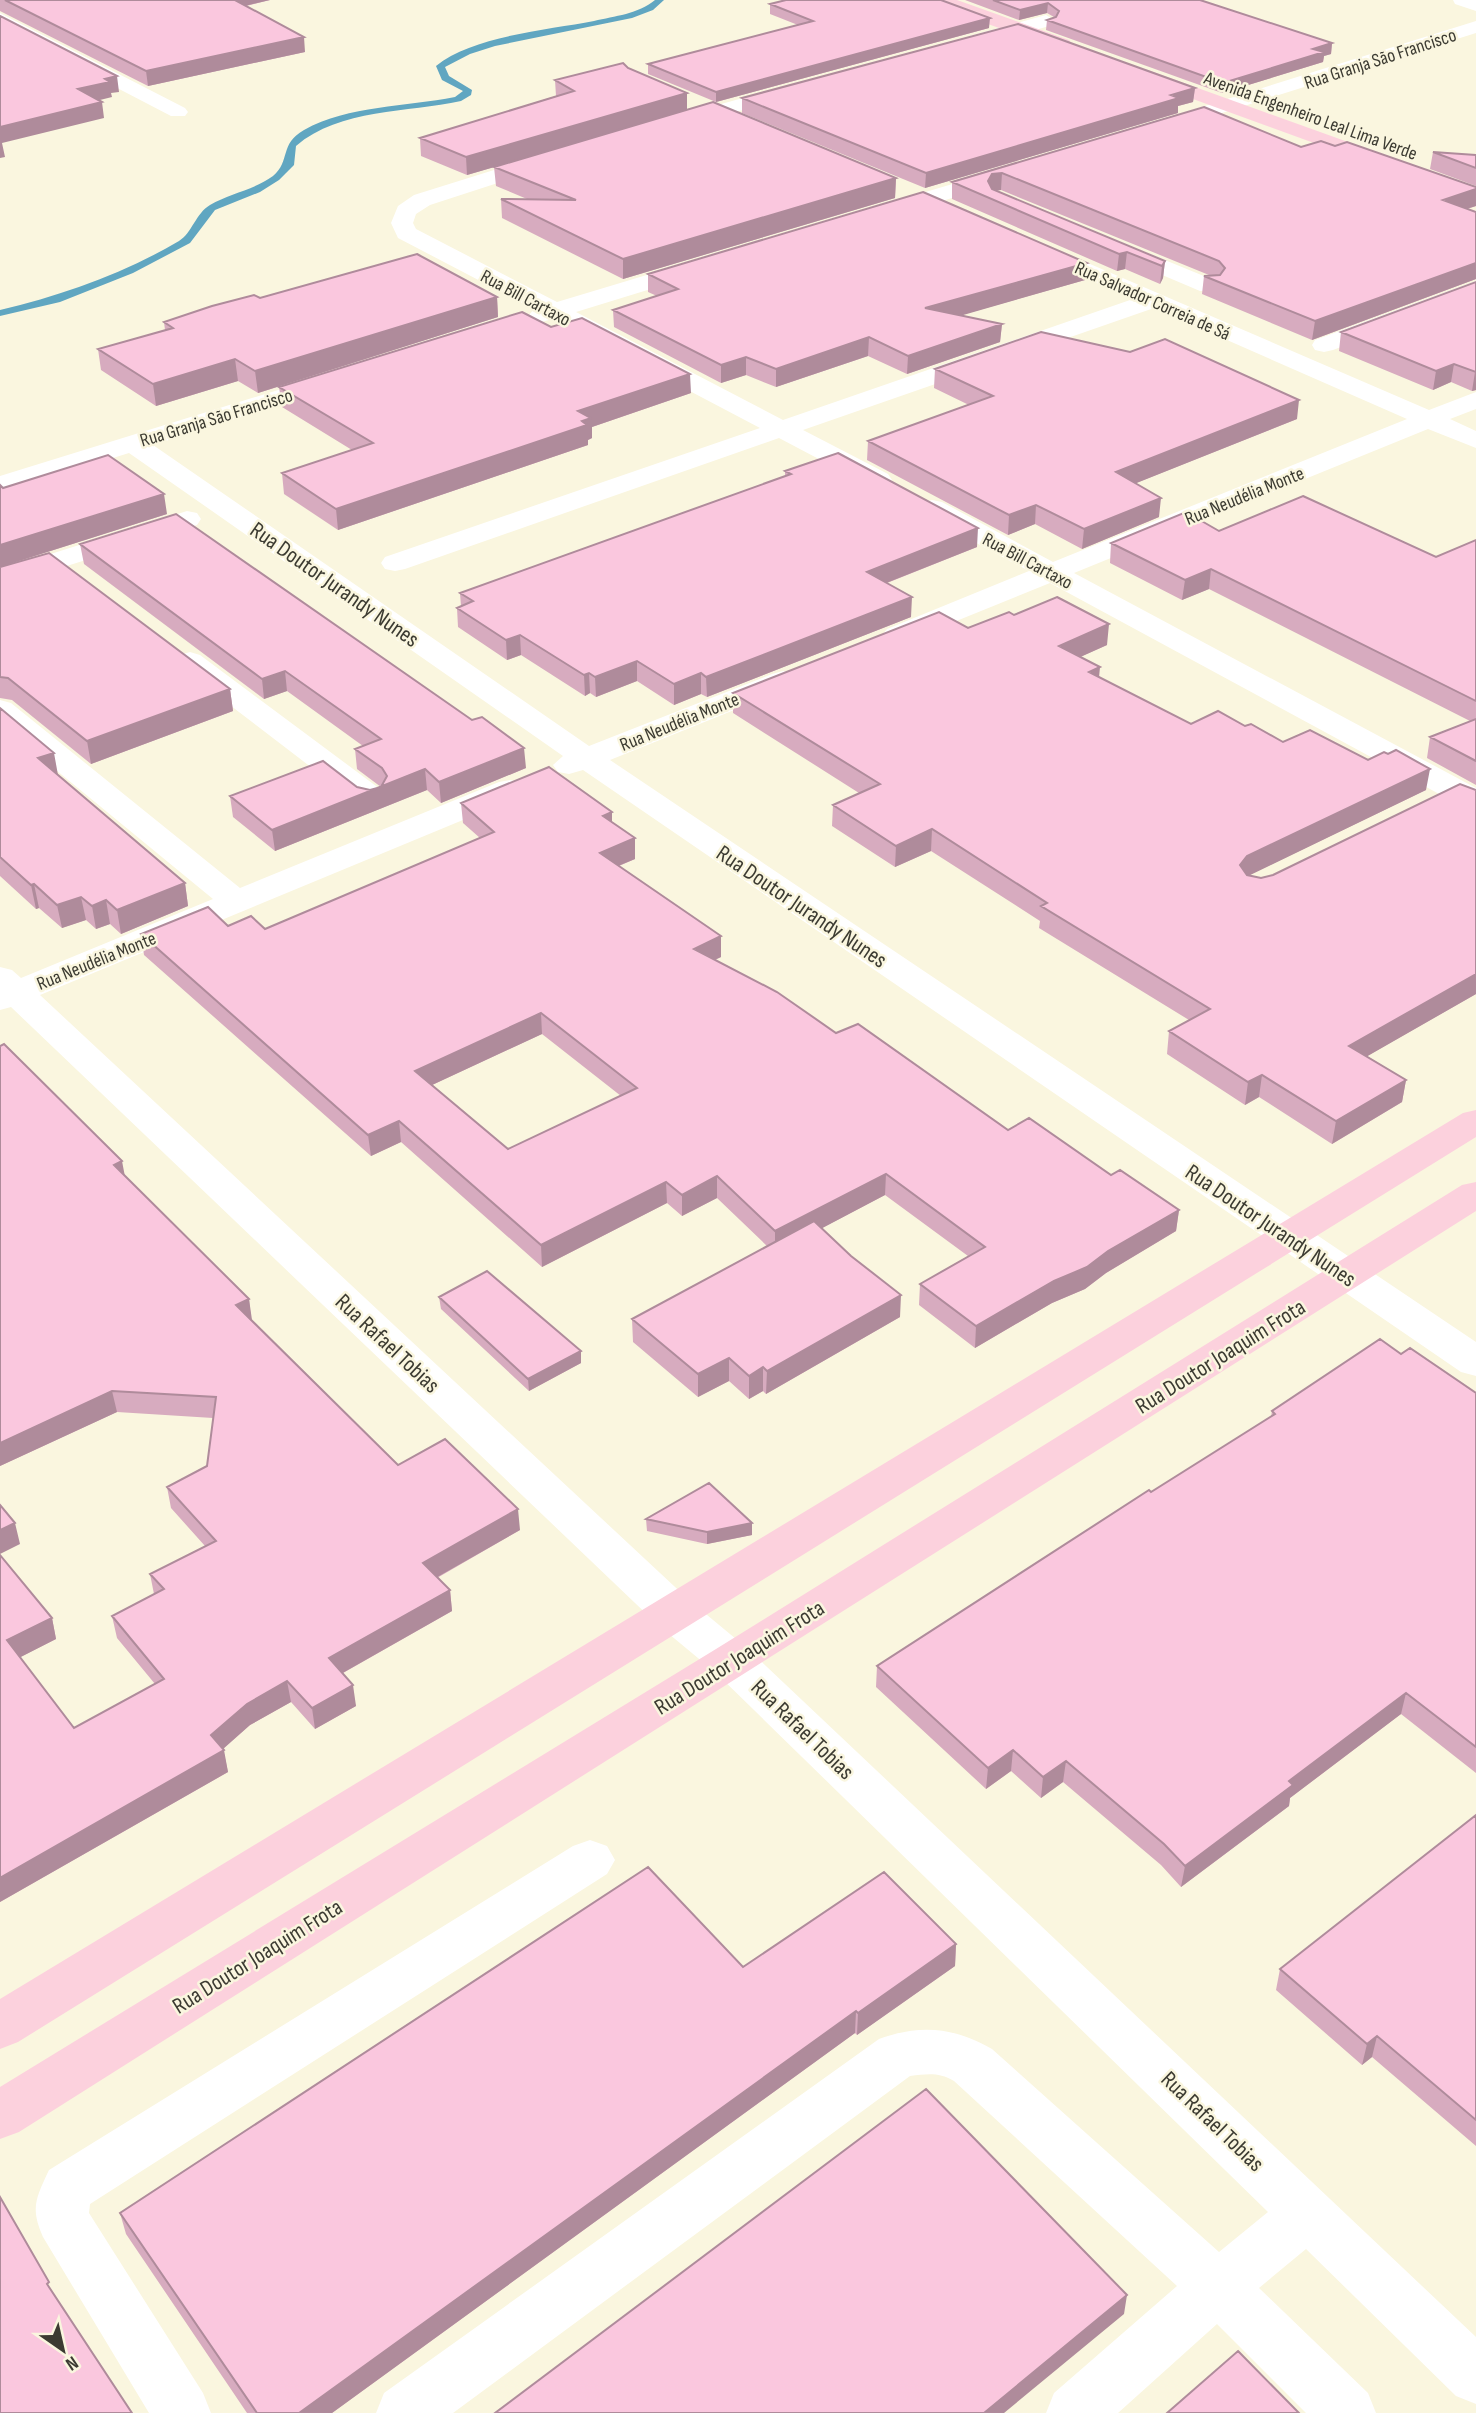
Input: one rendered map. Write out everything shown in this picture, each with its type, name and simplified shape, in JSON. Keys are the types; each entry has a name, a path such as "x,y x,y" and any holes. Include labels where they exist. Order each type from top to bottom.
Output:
{"street":[{"path":"939,0 1020,28 1084,43 1046,21 987,0"},
{"path":"1462,0 1476,5"},
{"path":"0,19 178,112"},
{"path":"953,47 1046,21"},
{"name":"Rua Granja São Francisco","path":"1149,130 1476,27"},
{"name":"Avenida Engenheiro Leal Lima Verde","path":"1146,57 1476,174"},
{"name":"Avenida Engenheiro Leal Lima Verde","path":"1124,67 1476,195"},
{"path":"660,127 806,87"},
{"path":"687,101 750,128"},
{"name":"Rua Bill Cartaxo","path":"569,153 436,194 406,211 402,223 406,233 539,315 782,428 1466,795"},
{"path":"858,219 1030,167"},
{"path":"887,184 960,215"},
{"name":"Rua Salvador Correia de Sá","path":"1053,228 1018,240 1476,440"},
{"path":"1099,240 1208,286"},
{"path":"539,315 725,259"},
{"path":"1324,345 1476,288"},
{"path":"396,563 1153,300"},
{"name":"Rua Granja São Francisco","path":"0,485 356,373"},
{"name":"Rua Neudélia Monte","path":"872,645 1476,400"},
{"name":"Rua Doutor Jurandy Nunes","path":"132,443 586,758 1476,1363"},
{"path":"0,579 187,519"},
{"path":"57,561 89,585"},
{"path":"165,642 371,798"},
{"name":"Rua Neudélia Monte","path":"6,990 237,902 586,758 807,671"},
{"path":"0,709 237,902"},
{"path":"1419,808 1466,795"},
{"name":"Rua Rafael Tobias","path":"6,990 673,1612 732,1661 1476,2376"},
{"path":"0,2026 1476,1121"},
{"name":"Rua Doutor Joaquim Frota","path":"0,2115 1348,1277 1476,1194"},
{"path":"182,2413 62,2219 61,2210 68,2188 590,1860"},
{"path":"405,2413 898,2055 950,2051 974,2064 1218,2287 1347,2413"},
{"path":"1074,2413 1218,2287 1309,2213"}],"building":[{"path":"5,0 235,0 304,37 146,71"},
{"path":"786,0 941,0 990,18 716,92 648,64 813,21 770,4"},
{"path":"993,0 1200,0 1332,43 1313,49 1324,52 1223,83 1047,20 1056,17 1059,11 1048,3 1020,10"},
{"path":"0,16 117,76 105,79 110,82 78,89 102,102 0,127"},
{"path":"1018,24 1195,88 1171,95 1179,98 926,173 742,98"},
{"path":"623,63 628,68 687,93 466,157 420,138 574,91 555,80"},
{"path":"713,102 896,178 623,259 501,199 576,200 494,167"},
{"path":"1204,107 1301,147 1321,141 1335,146 1347,142 1476,187 1443,200 1476,212 1476,263 1315,321 1204,276 1220,275 1225,268 1219,261 1002,173 992,174 988,181 992,189 1165,261 1162,266 1127,252 1119,254 952,182"},
{"path":"1433,152 1476,155 1476,168"},
{"path":"923,192 1087,263 925,308 1002,324 908,356 869,337 776,369 746,357 721,365 613,310 678,289 648,274"},
{"path":"417,254 497,297 255,371 235,359 153,384 98,349 173,328 164,322 212,306 254,295 260,298"},
{"path":"1476,282 1476,372 1454,364 1436,371 1341,332"},
{"path":"522,312 551,327 582,318 690,374 578,411 591,418 582,421 587,425 336,509 282,473 373,443 279,387"},
{"path":"1041,332 1130,352 1165,339 1299,400 1116,472 1161,498 1084,529 1036,505 1009,515 868,441 993,396 935,369"},
{"path":"838,453 978,528 867,572 912,597 706,677 701,673 674,684 637,661 595,677 589,673 584,675 520,635 506,640 457,608 473,601 460,593 791,474 785,471"},
{"path":"108,455 164,494 0,545 0,485 3,488"},
{"path":"1303,496 1436,557 1476,540 1476,701 1211,569 1185,580 1111,543 1186,512 1219,531"},
{"path":"176,514 472,720 482,717 524,748 439,782 425,769 381,786 387,776 382,768 355,749 381,739 285,671 262,679 80,544"},
{"path":"49,553 230,689 87,741 8,678 0,677 0,567"},
{"path":"1057,597 1109,624 1059,646 1100,667 1089,672 1191,724 1218,711 1245,726 1251,724 1283,742 1310,730 1368,760 1384,752 1388,754 1396,750 1430,769 1247,856 1240,865 1247,875 1261,878 1273,875 1460,784 1476,790 1476,974 1349,1046 1406,1080 1336,1121 1262,1075 1248,1082 1169,1031 1210,1009 1041,906 1047,903 932,829 896,846 833,805 880,784 733,693 939,612 968,628 1009,612 1014,615"},
{"path":"0,708 54,753 38,758 185,883 117,910 106,900 92,906 81,897 57,905 0,857"},
{"path":"1476,719 1476,761 1430,737"},
{"path":"323,761 357,787 370,790 377,788 272,830 230,796"},
{"path":"549,767 612,812 603,816 635,838 600,853 721,936 694,949 777,992 836,1033 858,1024 1008,1130 1029,1118 1111,1175 1120,1170 1179,1210 1108,1251 1087,1267 1054,1281 976,1326 920,1284 985,1247 886,1174 775,1231 717,1176 682,1195 666,1182 541,1245 399,1121 368,1135 141,934 208,907 228,926 251,916 265,929 494,832 461,803","holes":["541,1013 637,1088 508,1149 415,1071"]},
{"path":"4,1044 122,1161 114,1165 249,1299 236,1305 398,1465 445,1439 518,1509 423,1563 450,1590 329,1658 353,1685 312,1708 287,1681 247,1704 211,1735 224,1750 0,1878 0,1555 52,1618 7,1640 74,1728 164,1679 112,1616 164,1589 150,1574 216,1541 167,1487 207,1466 216,1397 112,1391 0,1443 0,1046"},
{"path":"814,1221 851,1256 901,1295 767,1371 763,1367 749,1376 729,1358 698,1374 632,1319"},
{"path":"487,1271 581,1351 528,1379 439,1297"},
{"path":"1380,1339 1401,1354 1410,1348 1476,1393 1476,1747 1406,1693 1289,1781 1293,1785 1185,1866 1164,1844 1066,1761 1043,1777 1013,1750 988,1768 877,1666 1149,1490 1151,1492 1275,1414 1272,1411"},
{"path":"709,1483 752,1523 707,1532 646,1519"},
{"path":"0,1505 15,1523 0,1530"},
{"path":"1476,1815 1476,2120 1377,2036 1367,2044 1280,1969"},
{"path":"648,1867 743,1967 884,1872 956,1944 858,2013 856,2011 299,2413 257,2413 120,2213"},
{"path":"926,2089 1127,2295 984,2413 495,2413"},
{"path":"0,2197 49,2282 47,2284 132,2413 0,2413"},
{"path":"1238,2351 1299,2413 1167,2413"}],"waterway":[{"path":"0,313 56,300 129,271 186,241 211,208 256,190 276,178 289,165 291,146 305,133 345,118 458,99 468,93 467,90 445,78 440,66 467,52 493,44 629,16 650,8 660,0"}]}
